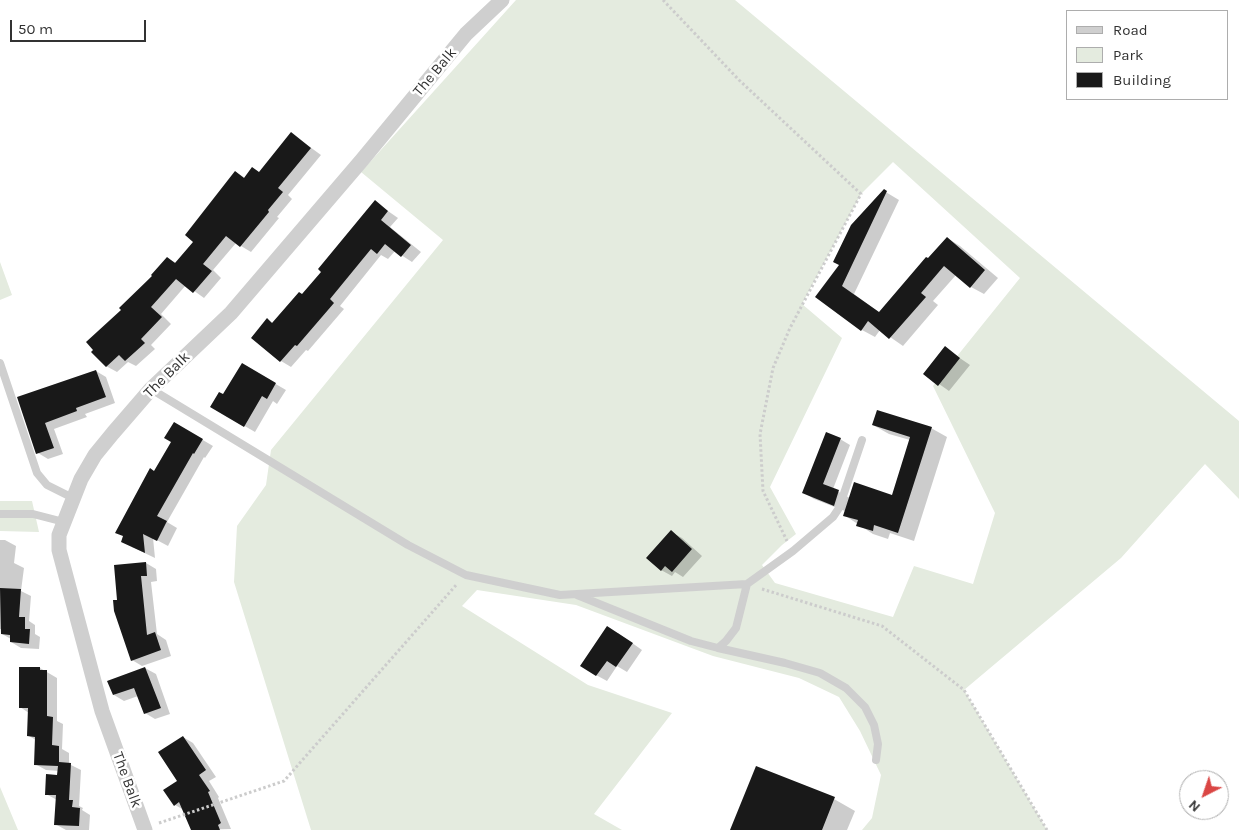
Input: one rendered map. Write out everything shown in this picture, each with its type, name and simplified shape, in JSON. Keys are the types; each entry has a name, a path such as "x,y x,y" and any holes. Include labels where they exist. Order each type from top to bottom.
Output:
{"street":[{"name":"The Balk","path":"145,829 102,711 62,567 59,550 60,534 81,479 95,455 151,389 230,313 362,160 466,34 502,0"}],"lane":[{"path":"0,363 37,473 47,485 73,498"},
{"path":"151,389 408,545 466,574 560,595 747,584 793,551 833,517 839,508 862,440"},
{"path":"0,514 33,514 64,522"},
{"path":"718,648 736,628 747,584"},
{"path":"574,594 691,641 785,662 820,673 846,688 864,706 874,725 878,744 876,760"}],"path":[{"path":"663,0 739,80 861,194 790,328 773,368 760,434 763,491 793,551"},
{"path":"145,829 284,781 466,574"},
{"path":"747,584 882,626 964,690 1047,830"}],"green space":[{"path":"516,0 735,0 1239,421 1239,499 1205,464 1121,558 964,690 1047,830 862,830 872,818 881,775 860,731 839,697 799,678 713,656 576,605 477,590 462,606 588,685 672,713 594,814 622,830 311,830 234,582 237,526 266,485 271,450 443,240 361,172","holes":["893,162 1020,278 933,386 995,513 973,584 914,566 893,617 775,583 762,565 796,534 770,487 842,338 802,304 861,194"]},
{"path":"0,262 12,295 0,300"},
{"path":"0,501 32,501 39,532 0,531"},
{"path":"0,787 18,830 0,830"}],"building":[{"path":"291,132 311,148 278,188 283,192 268,210 269,212 240,247 226,236 203,264 212,271 193,293 176,279 151,307 162,317 141,339 145,343 125,361 119,355 106,367 91,352 93,350 86,342 121,310 119,308 152,276 167,257 175,263 193,242 185,235 235,171 244,178 252,167 259,172"},
{"path":"884,189 887,191 842,286 879,312 926,257 928,258 947,237 985,270 970,288 944,266 921,293 926,297 889,339 868,321 861,331 815,297 839,265 833,262 851,225"},
{"path":"375,200 388,211 381,220 411,245 401,257 385,244 377,254 371,249 330,299 334,303 297,346 295,345 280,362 251,338 267,318 272,323 299,292 302,294 321,272 318,269"},
{"path":"945,346 960,358 938,386 923,374"},
{"path":"242,363 276,383 267,399 262,396 244,427 210,407 219,392 223,394"},
{"path":"96,370 106,397 76,408 77,411 45,423 54,448 36,454 17,397"},
{"path":"877,410 932,427 898,533 874,525 873,531 856,526 858,520 843,516 854,482 892,495 910,437 872,425"},
{"path":"174,422 203,439 157,516 167,521 157,541 143,534 145,553 121,542 123,536 115,533 150,468 154,471 171,442 164,438"},
{"path":"826,432 841,438 823,484 839,490 834,506 802,493"},
{"path":"671,530 692,549 672,572 665,566 661,571 646,558"},
{"path":"146,562 147,576 141,576 147,635 155,632 161,650 131,661 114,611 113,600 117,600 114,565"},
{"path":"0,588 21,589 19,617 25,617 25,629 30,629 29,644 10,642 10,635 1,634"},
{"path":"607,626 633,643 616,667 607,661 596,676 580,666"},
{"path":"19,667 40,667 40,670 47,670 47,716 53,717 52,745 59,746 59,762 71,763 69,800 73,800 72,807 80,808 79,826 54,825 56,795 45,795 46,774 57,775 58,766 34,765 35,737 27,736 28,708 19,708"},
{"path":"145,667 161,708 144,714 134,688 113,695 107,681"},
{"path":"183,736 206,770 199,775 210,791 208,792 221,823 218,825 220,830 191,830 179,802 174,806 163,790 177,781 158,752"},
{"path":"756,766 835,797 822,830 730,830"}]}
